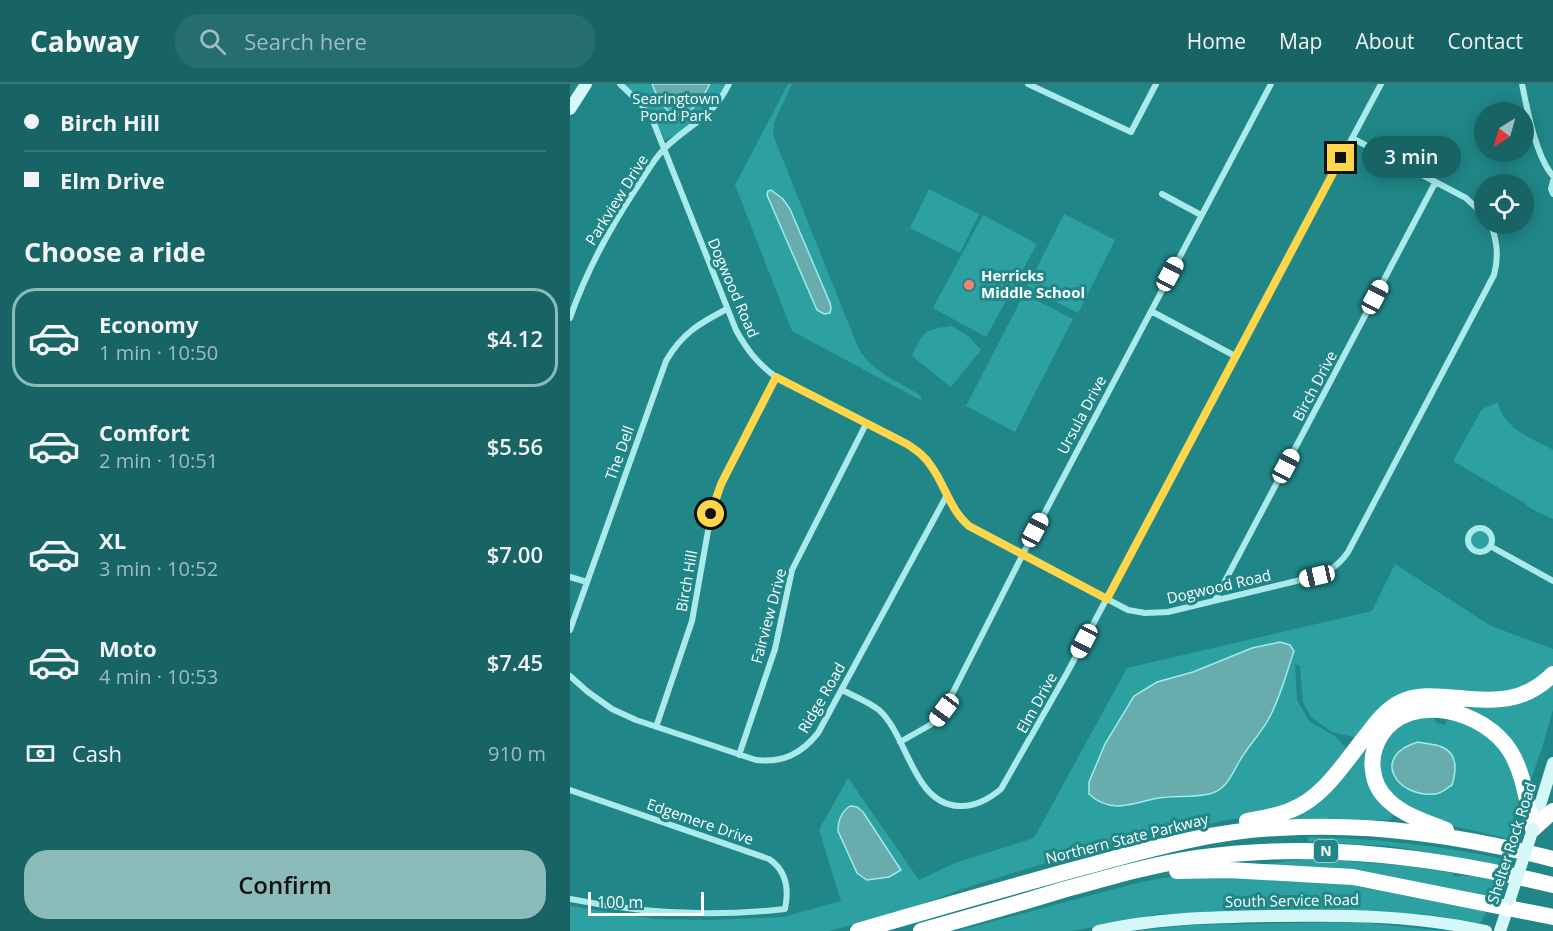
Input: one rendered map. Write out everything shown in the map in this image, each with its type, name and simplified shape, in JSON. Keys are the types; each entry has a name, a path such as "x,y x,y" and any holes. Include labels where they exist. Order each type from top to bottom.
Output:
{"highway":[{"path":"1167,844 1206,828 1276,815 1303,804 1328,783 1380,717 1405,700 1431,696 1508,699 1530,692 1553,674"},
{"path":"1477,842 1409,815 1391,804 1380,791 1373,771 1373,754 1380,738 1395,721 1411,714 1439,710 1471,717 1490,729 1506,745 1514,758 1533,829 1553,811"},
{"name":"Northern State Parkway","path":"858,931 1167,844 1223,834 1307,826 1391,830 1477,842 1550,858"},
{"name":"N","path":"921,931 1141,869 1196,858 1253,852 1308,850 1365,853 1510,875 1553,885"},
{"path":"1100,880 1200,869 1326,874 1509,903 1553,917"}],"main road":[{"path":"570,109 586,84"},
{"name":"Shelter Rock Road","path":"1500,931 1553,763"},
{"name":"South Service Road","path":"1098,931 1184,918 1347,915 1421,919 1486,931"}],"street":[{"name":"Dogwood Road","path":"620,84 641,104 653,122 727,309 746,349 760,365 776,377 907,444 933,467 956,511 969,526 1128,610 1155,614 1317,576 1340,564 1494,275 1498,261 1495,234"},
{"name":"Parkview Drive","path":"570,318 581,287 600,248 646,174 664,149 714,109 729,84"},
{"path":"1028,84 1131,132 1156,84"},
{"name":"Ursula Drive","path":"900,742 930,725 944,710 1022,555 1271,84"},
{"name":"Elm Drive","path":"842,690 878,710 888,722 925,787 942,802 965,807 994,796 1001,789 1010,777 1107,599 1380,84"},
{"path":"1522,84 1535,137 1545,165 1553,176"},
{"path":"1352,138 1466,198 1474,206"},
{"path":"1553,181 1551,186 1553,194"},
{"name":"Birch Drive","path":"1215,600 1435,183"},
{"path":"1162,194 1201,215"},
{"name":"The Dell","path":"570,630 666,361 686,333 727,309"},
{"path":"1151,311 1235,356"},
{"name":"Birch Hill","path":"656,727 692,621 716,496 776,377"},
{"name":"Fairview Drive","path":"739,755 775,649 792,570 866,424"},
{"name":"Ridge Road","path":"570,676 612,709 656,727 739,755 769,761 783,759 799,752 818,733 947,495"},
{"path":"1490,546 1553,581"},
{"path":"570,577 587,582"},
{"name":"Edgemere Drive","path":"570,790 770,859 779,867 785,878 788,894 785,909 743,913 670,913 607,907 570,899"}],"green space":[{"name":"Searingtown Pond Park","path":"622,84 726,84 713,106 683,131 665,140 646,110"},
{"path":"788,84 792,84 774,122 773,135 857,345 862,354 876,368 920,395 922,401 792,331 735,185"},
{"path":"929,189 979,214 960,253 910,228"},
{"path":"1064,214 1115,240 1078,313 1027,287"},
{"path":"983,215 1037,244 986,337 933,308"},
{"path":"1024,294 1073,319 1015,432 966,406"},
{"path":"952,326 968,336 981,350 951,387 912,356 919,341 926,333 936,328"},
{"path":"1498,402 1505,419 1519,431 1553,450 1553,519 1532,509 1453,461 1482,409"},
{"path":"1480,528 1485,529 1491,535 1491,545 1485,551 1480,552 1475,551 1469,545 1468,540 1469,535 1475,529"},
{"path":"1395,564 1491,626 1553,649 1553,667 1519,692 1466,696 1358,738 1332,732 1311,717 1303,702 1300,666 1295,664 1297,700 1309,721 1336,737 1348,750 1323,783 1272,813 1227,820 1039,865 968,887 912,908 829,931 570,931 570,906 655,919 709,920 783,917 841,901 819,830 848,778 919,880 955,863 1034,838 1127,668 1372,611"},
{"path":"1553,678 1553,710 1527,790 1521,769 1463,709 1464,701"},
{"path":"1433,717 1437,723 1445,725 1447,720 1470,724 1491,738 1500,749 1517,786 1516,815 1509,839 1424,819 1380,783 1378,751 1401,726 1413,720"},
{"path":"1362,746 1370,749 1395,814 1390,820 1284,822"},
{"path":"1307,837 1405,843 1503,859 1501,865 1390,846 1309,842"},
{"path":"1310,858 1409,866 1453,873 1453,876 1471,876 1496,881 1490,899 1260,865"},
{"path":"1187,874 1331,881 1486,913 1481,922 1477,924 1433,915 1348,911 1159,914 1072,931 957,931 1141,882"},
{"path":"1357,922 1445,931 1134,931 1190,925"}],"shaded area":[{"path":"652,84 710,84 695,106 680,115 665,108"},
{"path":"771,190 783,199 790,209 830,303 830,313 824,314 817,310 767,195"},
{"path":"1280,642 1290,645 1294,651 1276,704 1265,725 1220,789 1209,794 1160,798 1120,806 1104,804 1089,794 1089,782 1105,744 1134,696 1157,682 1193,672 1252,648"},
{"path":"1418,742 1442,747 1454,759 1455,775 1452,785 1439,793 1409,790 1394,775 1392,766 1395,757 1403,748"},
{"path":"850,806 857,807 863,812 901,870 889,877 867,880 857,873 838,831 841,817"}],"place":[{"name":"Herricks Middle School","path":"969,285"}],"route":[{"path":"711,514 721,484 776,377 907,444 933,467 956,511 969,526 1107,599 1341,158"}]}
